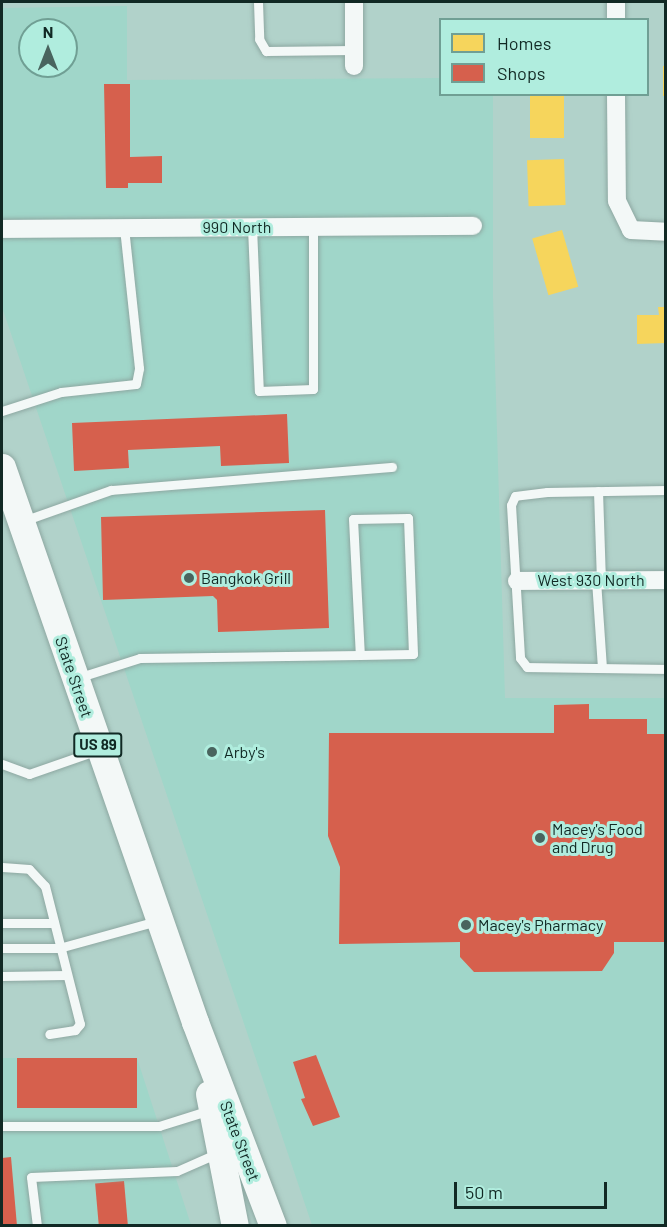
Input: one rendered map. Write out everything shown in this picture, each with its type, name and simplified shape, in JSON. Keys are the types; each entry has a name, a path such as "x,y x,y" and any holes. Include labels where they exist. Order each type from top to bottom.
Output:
{"main road":[{"name":"State Street","path":"2,467 11,506 75,679 195,1022 273,1226"},
{"name":"State Street","path":"195,1022 235,1226"}],"street":[{"path":"354,2 354,58"},
{"path":"616,2 616,18"},
{"path":"616,96 617,201 631,230 666,232"},
{"name":"990 North","path":"2,230 473,226"},
{"name":"West 930 North","path":"517,580 666,580"}],"lane":[{"path":"258,2 260,39 266,51 354,58"},
{"path":"252,227 259,391 313,389 313,227"},
{"path":"2,411 61,392 136,384 139,368 124,228"},
{"path":"11,506 111,490 392,467"},
{"path":"666,490 515,496 511,504 520,658 527,667 666,669"},
{"path":"598,491 598,580 602,668"},
{"path":"75,679 141,658 360,655 413,654 408,518 353,519 360,655"},
{"path":"2,764 29,774 99,750"},
{"path":"2,867 29,869 45,886 80,1024 75,1030 49,1034"},
{"path":"2,948 59,948 159,921"},
{"path":"2,922 54,923"},
{"path":"2,976 67,975"},
{"path":"2,1126 159,1126 212,1110"},
{"path":"37,1226 31,1177 177,1171 220,1152"}],"shaded area":[{"path":"127,6 127,80 439,78 439,96 493,96 493,297 505,698 665,698 665,1225 312,1225 2,307 2,8"},
{"path":"2,1058 137,1058 191,1225 2,1225"}],"building: Homes":[{"path":"663,66 666,66 666,96 663,96"},
{"path":"530,96 564,96 564,138 530,138"},
{"path":"564,159 566,205 529,206 527,160"},
{"path":"562,230 578,287 548,295 532,239"},
{"path":"658,307 666,307 666,343 637,344 637,315 659,315"}],"building: Shops":[{"path":"104,84 130,84 130,157 162,156 162,183 128,183 128,188 106,188"},
{"path":"287,414 289,463 221,466 220,446 128,450 129,468 74,471 72,423"},
{"path":"325,510 329,628 218,632 217,600 213,596 103,600 101,517"},
{"name":"Macey's Food and Drug","path":"589,704 589,719 647,719 647,734 666,734 666,942 614,942 614,953 602,971 474,972 460,957 460,942 339,944 340,867 328,836 329,733 554,733 554,705"},
{"path":"316,1055 340,1117 313,1126 301,1099 305,1098 293,1062"},
{"path":"17,1058 137,1058 137,1108 17,1108"},
{"path":"11,1157 17,1226 2,1226 2,1158"},
{"path":"124,1181 128,1226 99,1226 95,1184"}],"place":[{"name":"Bangkok Grill","path":"189,578"},
{"name":"Arby's","path":"212,752"},
{"name":"Macey's Food and Drug","path":"540,838"},
{"name":"Macey's Pharmacy","path":"466,925"}]}
